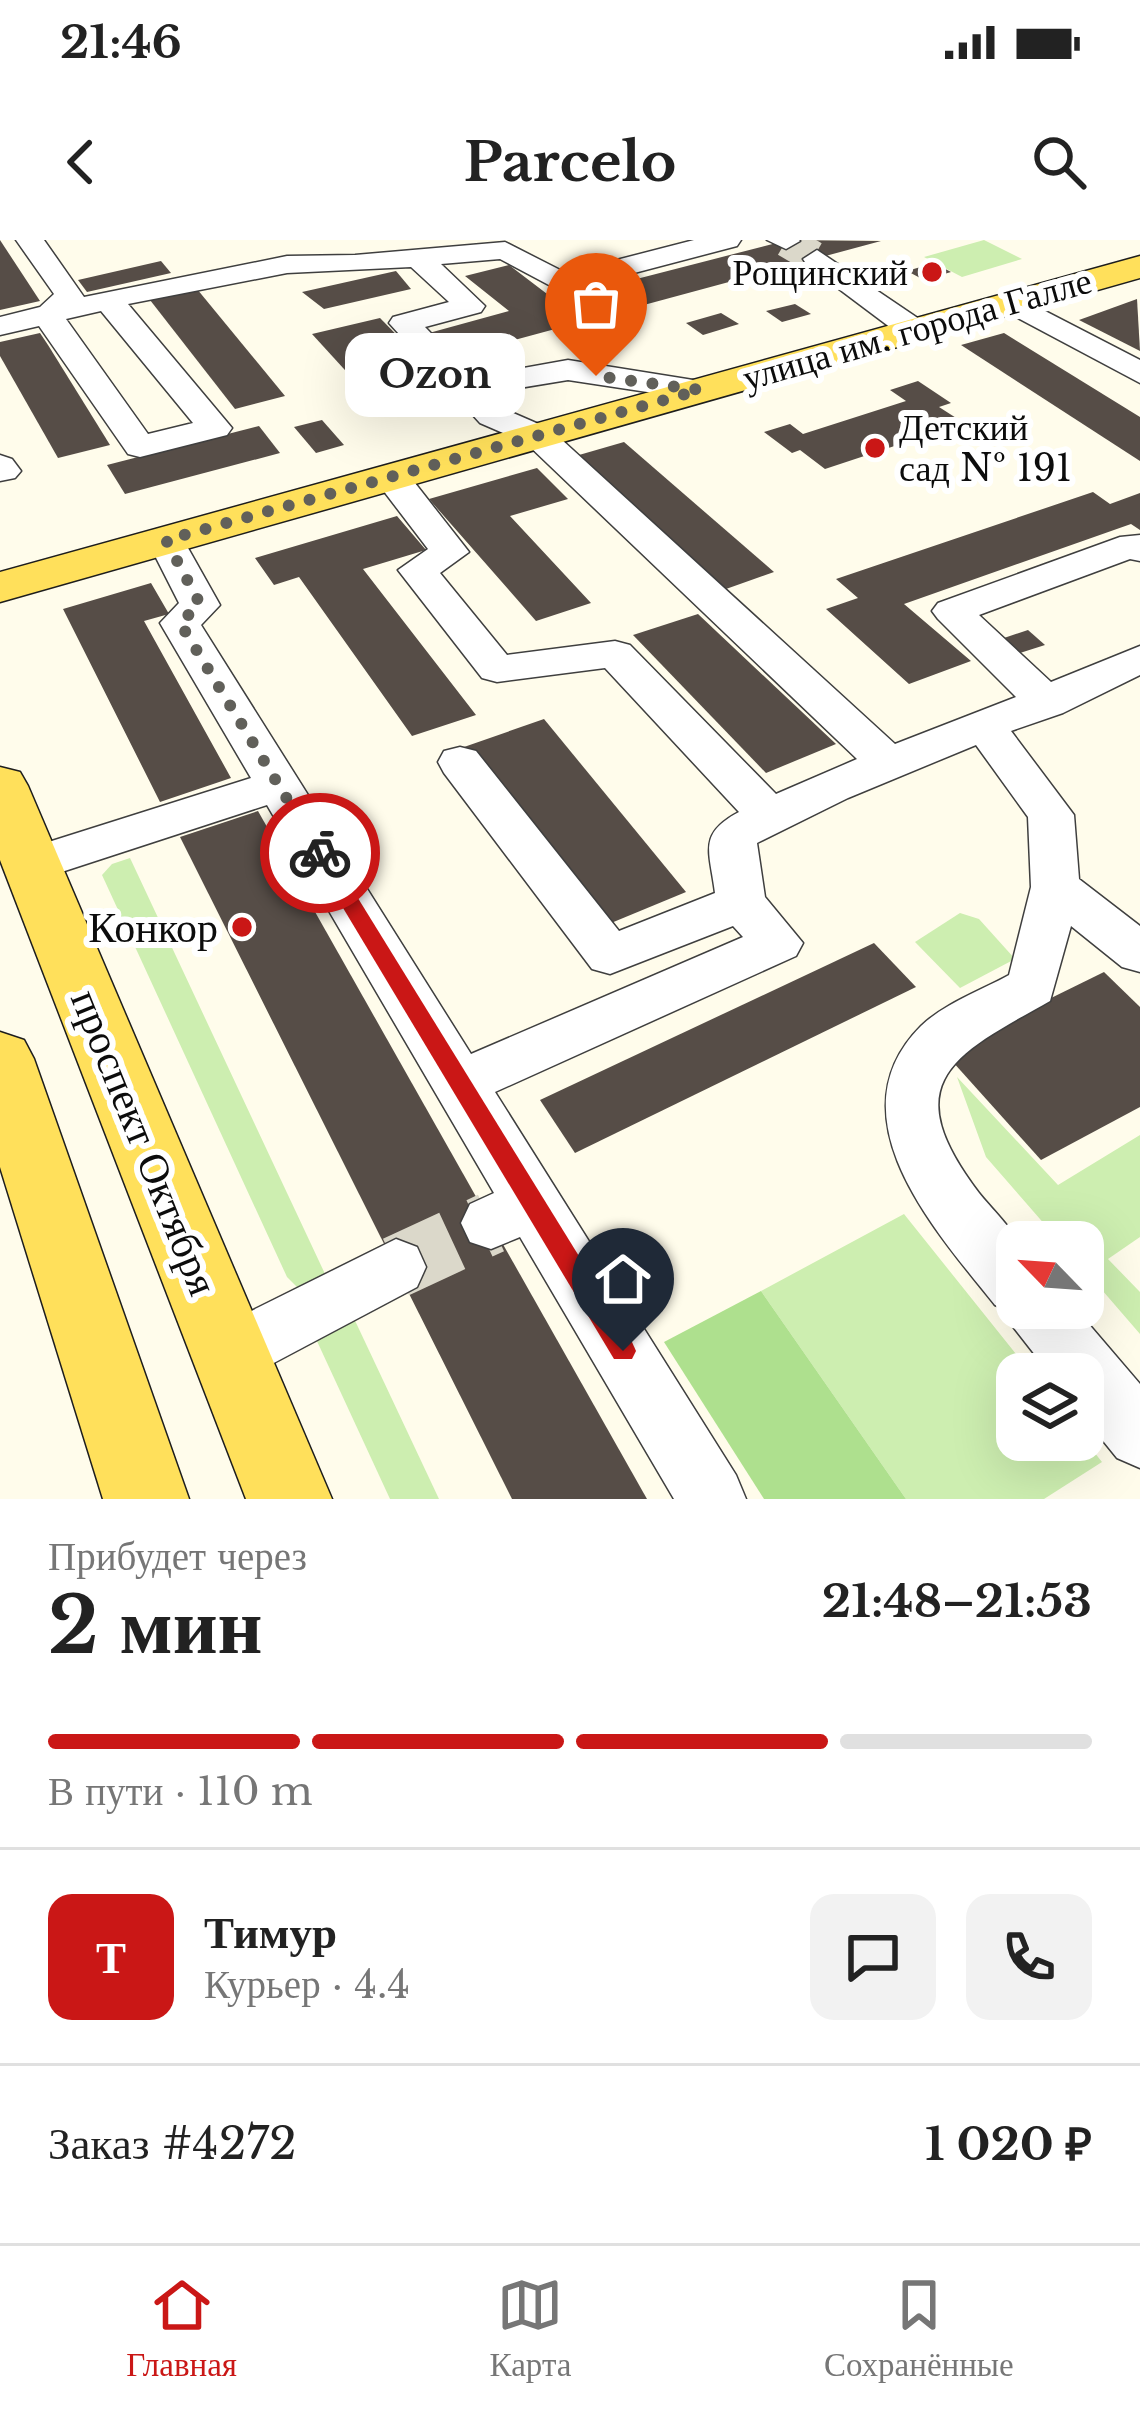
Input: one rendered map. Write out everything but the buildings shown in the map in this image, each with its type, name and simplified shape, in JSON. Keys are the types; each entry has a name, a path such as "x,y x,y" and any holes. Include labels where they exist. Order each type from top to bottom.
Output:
{"main road":[{"path":"1092,242 1140,265"},
{"name":"улица им. города Галле","path":"0,587 1140,265"},
{"name":"проспект Октября","path":"14,830 289,1499"},
{"path":"0,1060 21,1194 146,1499"}],"street":[{"path":"29,240 70,295 48,316"},
{"path":"231,240 259,270"},
{"path":"0,326 339,250 355,264 505,250 562,283 727,240"},
{"path":"415,256 470,306 404,323 463,388 492,416 538,436 890,764"},
{"path":"818,259 914,330"},
{"path":"48,316 140,447 215,428 110,302"},
{"path":"1012,303 1140,373"},
{"path":"463,388 568,370 700,390"},
{"path":"391,477 450,553 417,569 497,669 615,654 769,815"},
{"path":"166,540 200,604 180,623 460,1083 513,1212 712,1499"},
{"path":"1048,703 952,611 1132,545 1140,550"},
{"path":"460,1083 778,943 741,903 732,836 769,815 1048,703 1140,659"},
{"path":"986,728 1051,815 1055,887 1032,987 942,1038 920,1064 911,1089 913,1120 936,1186 996,1259"},
{"path":"460,762 610,955 741,903"},
{"path":"14,830 279,785"},
{"path":"1055,887 1140,953"},
{"path":"229,1354 396,1267"},
{"path":"1053,1329 1140,1435"}],"green space":[{"path":"984,240 1022,259 962,277 924,257"},
{"path":"130,858 326,1276 299,1289 287,1277 102,875 112,864"},
{"path":"960,913 979,919 1015,959 960,988 915,942"},
{"path":"957,1077 1058,1185 1140,1135 1140,1237 1108,1259 1140,1292 1140,1334 1104,1292 1104,1221 1042,1221 986,1157"},
{"path":"904,1214 1015,1353 996,1353 996,1461 1102,1462 1044,1499 906,1499 761,1291"},
{"path":"761,1291 906,1499 764,1499 664,1342"},
{"path":"350,1310 439,1499 390,1499 316,1339"}],"tunnel":[{"path":"786,241 817,259"},
{"path":"396,1267 491,1223"}],"way so far":[{"path":"320,853 180,623 200,604 166,540 700,390 596,376"}],"place":[{"name":"Рощинский","path":"932,272"},
{"name":"Ozon","path":"596,376"},
{"name":"Детский сад № 191","path":"875,448"},
{"name":"Конкор","path":"242,927"}],"route":[{"path":"320,853 623,1351"}]}
